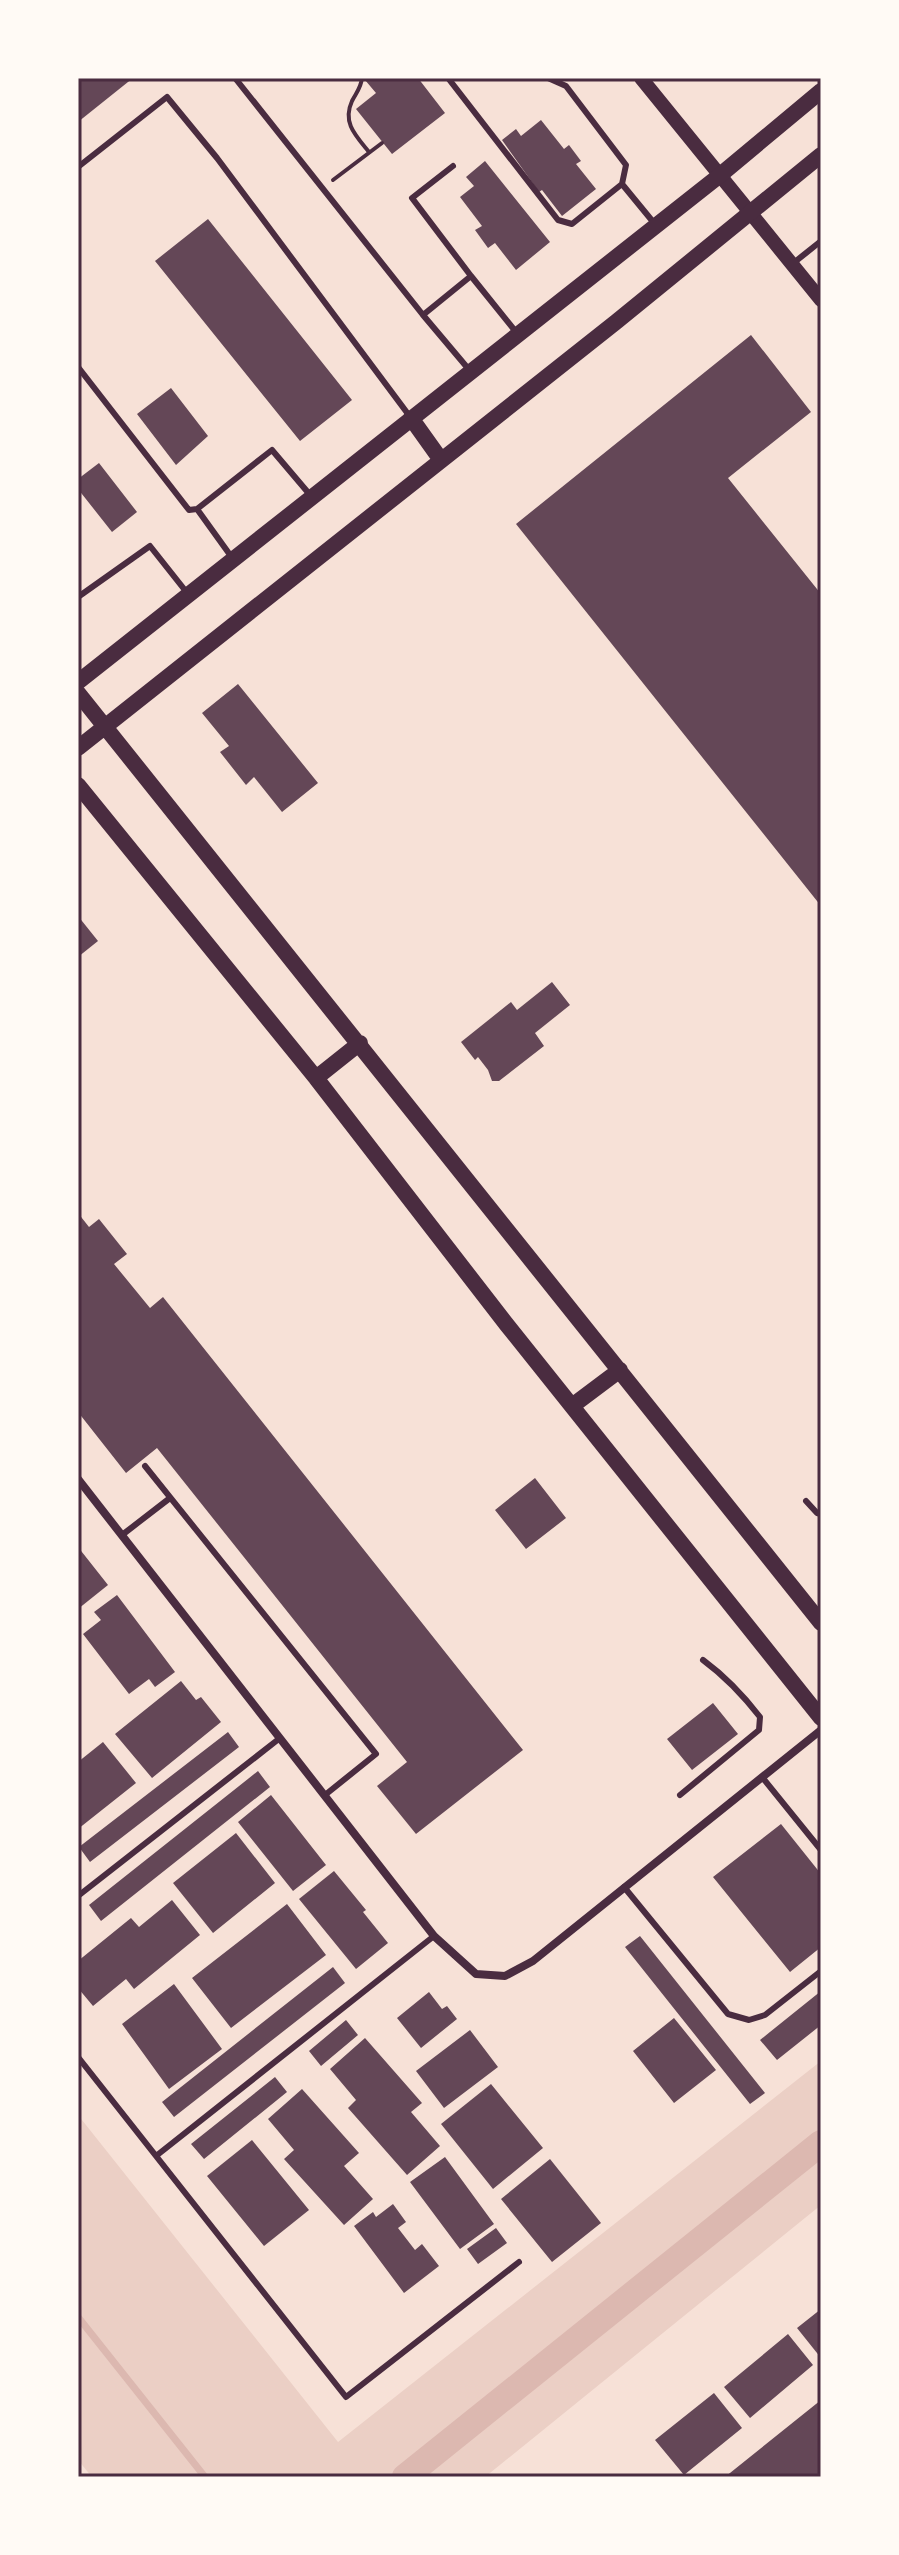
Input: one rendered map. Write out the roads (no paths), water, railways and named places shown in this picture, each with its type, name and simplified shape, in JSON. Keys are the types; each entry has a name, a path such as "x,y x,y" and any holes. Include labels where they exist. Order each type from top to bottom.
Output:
{"main road":[{"path":"78,682 719,176 821,91"},
{"path":"78,748 821,155"},
{"path":"411,418 441,460"},
{"path":"78,693 821,1623"},
{"path":"78,785 316,1078 421,1216 821,1718"},
{"path":"316,1078 360,1043"},
{"path":"572,1406 620,1370"}],"street":[{"path":"641,78 821,300"},
{"path":"78,1479 434,1936 476,1974 505,1976 533,1961 821,1730"}],"lane":[{"path":"235,78 471,372"},
{"path":"448,78 558,220 572,224 622,184 626,165 566,86 549,78"},
{"path":"78,167 167,97 217,158 411,418"},
{"path":"453,166 412,198 518,335"},
{"path":"622,184 657,225"},
{"path":"791,265 821,241"},
{"path":"423,315 471,276"},
{"path":"78,367 189,510 197,509 272,450 312,496"},
{"path":"197,509 233,559"},
{"path":"78,597 150,546 188,594"},
{"path":"145,1466 376,1754 325,1795"},
{"path":"122,1535 170,1498"},
{"path":"806,1501 821,1514"},
{"path":"680,1795 759,1730 760,1717 740,1691 726,1676 703,1660"},
{"path":"78,1896 280,1738"},
{"path":"762,1777 821,1850"},
{"path":"624,1887 728,2014 749,2020 765,2015 821,1971"},
{"path":"156,2156 434,1936"},
{"path":"78,2057 346,2397 519,2262"}],"waterway":[{"path":"405,2477 821,2143"},
{"path":"78,2317 205,2477"}]}
